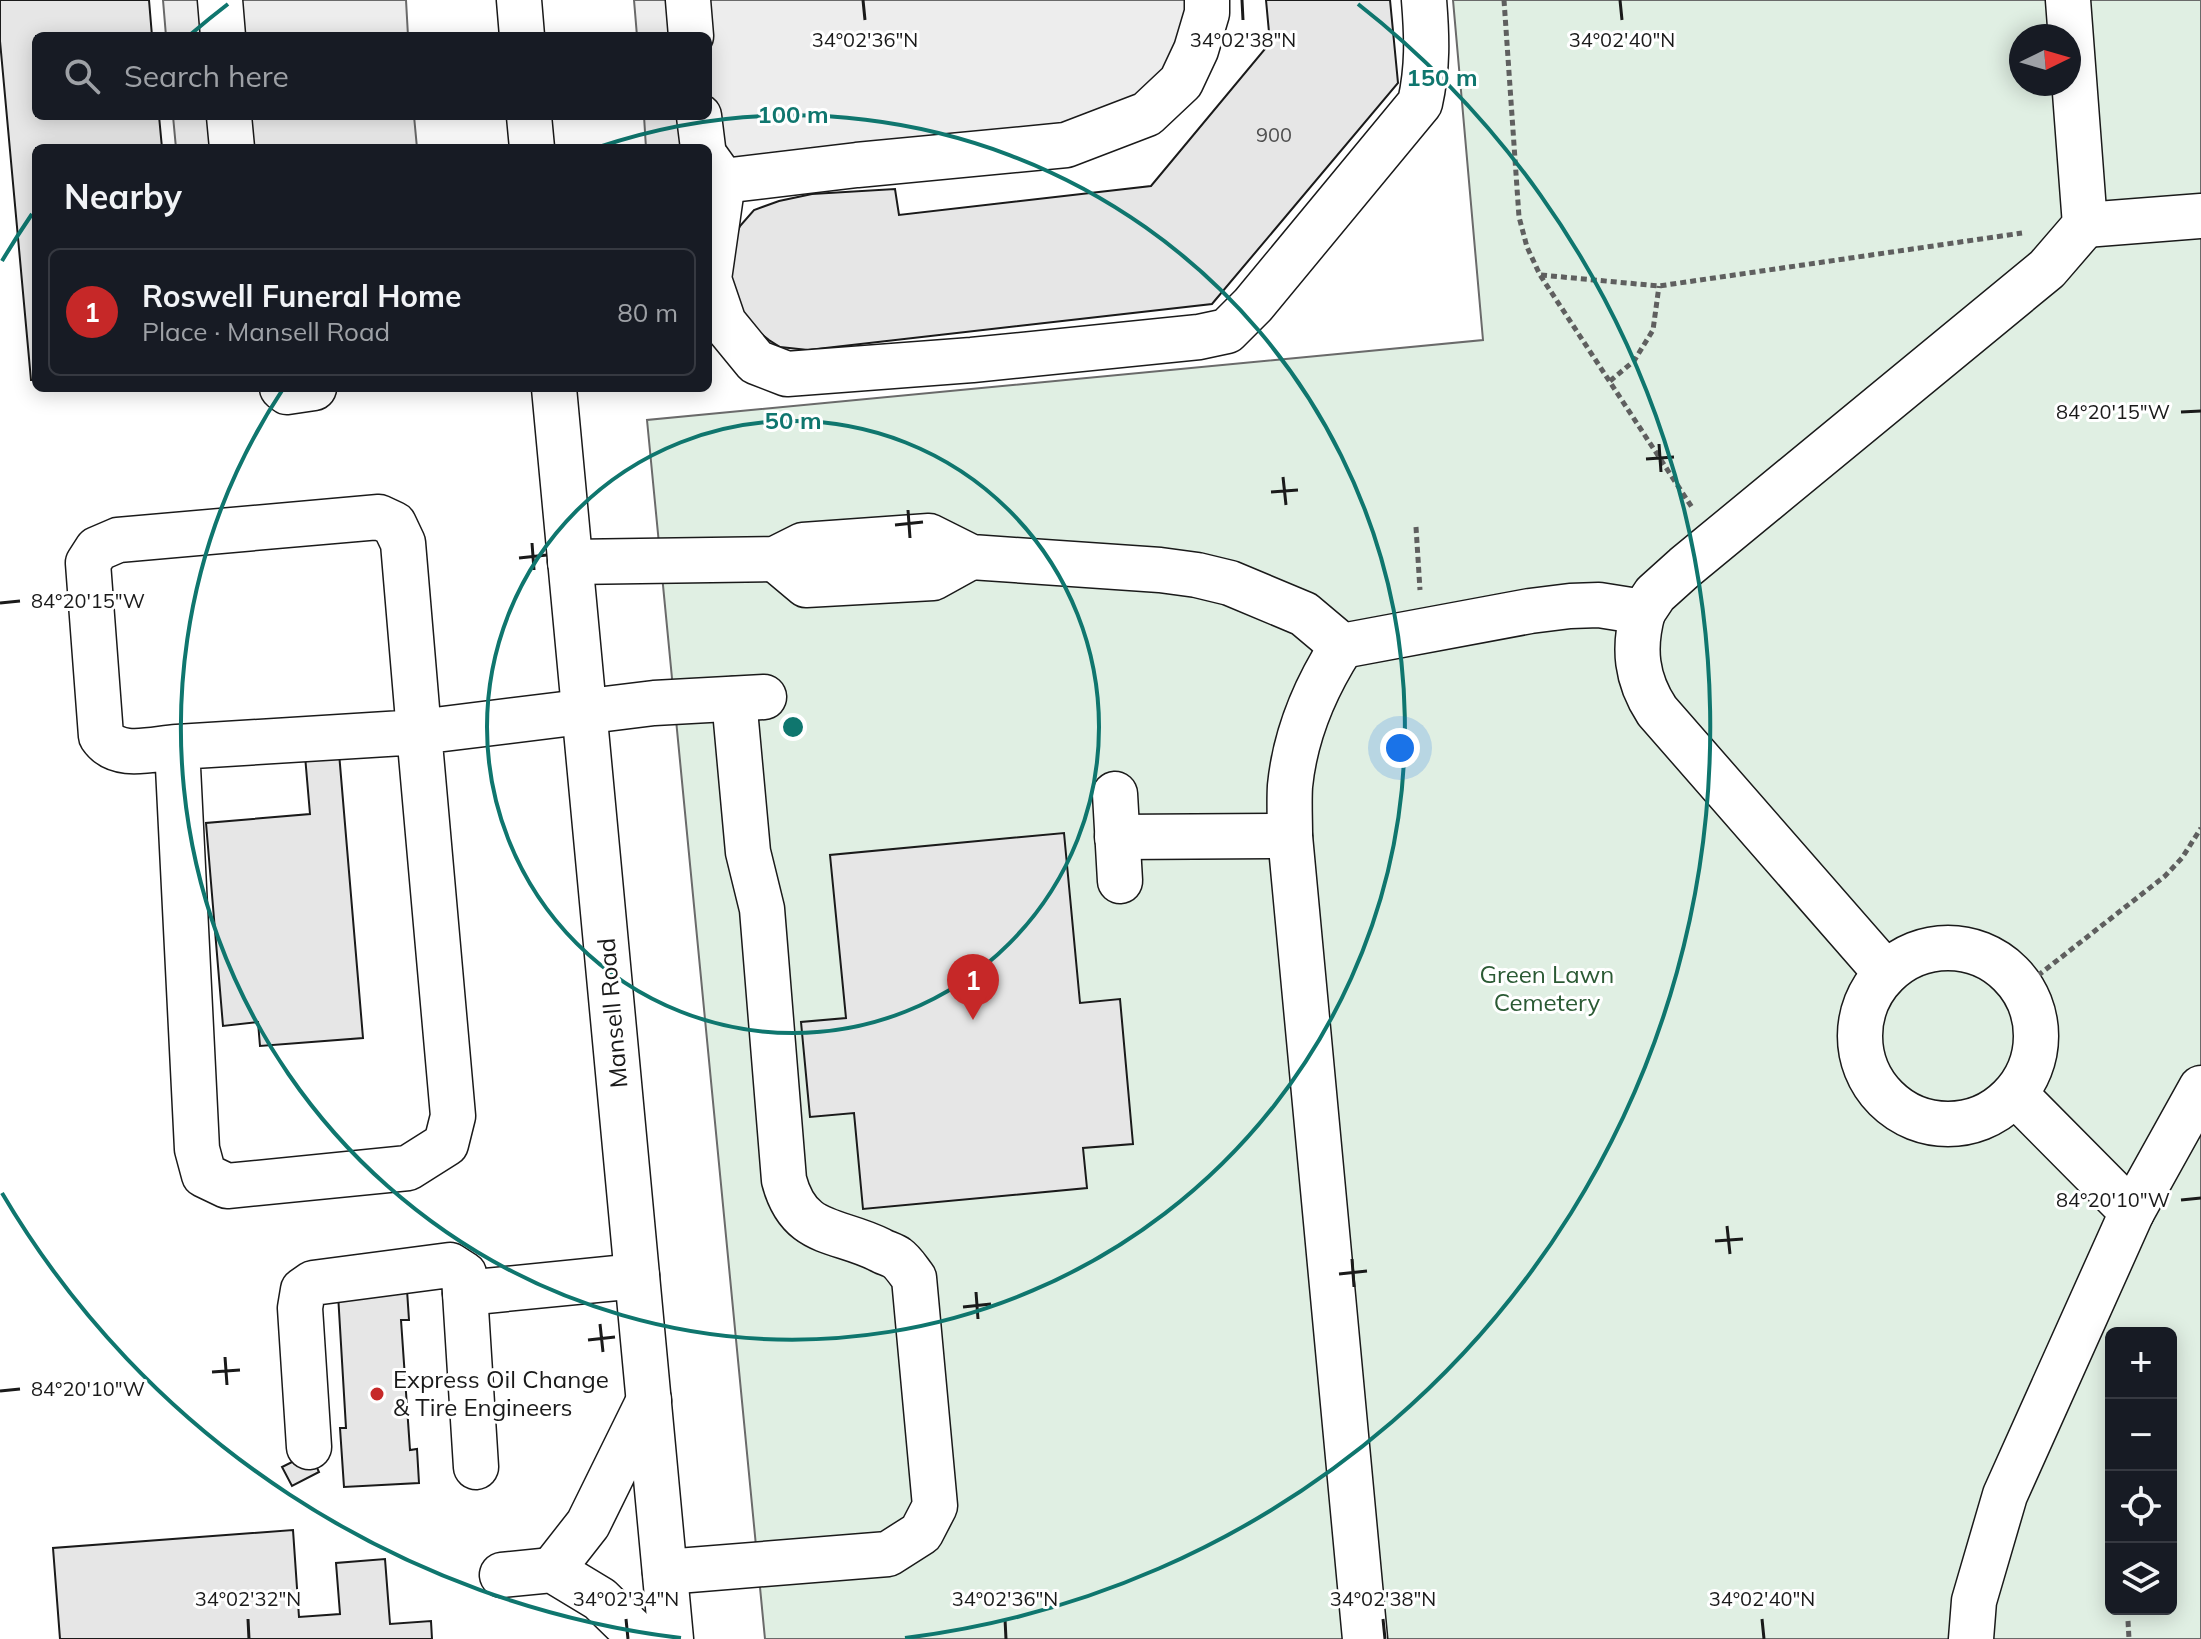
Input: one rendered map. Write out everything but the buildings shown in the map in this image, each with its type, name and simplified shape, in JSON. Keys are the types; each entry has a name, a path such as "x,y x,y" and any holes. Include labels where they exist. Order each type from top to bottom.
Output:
{"main road":[{"path":"220,0 223,32"},
{"path":"519,0 522,32"},
{"path":"688,0 691,32"},
{"path":"712,163 842,167 1066,145 1147,114 1181,82 1196,50 1207,13 1207,0"},
{"path":"712,288 724,323 756,362 787,374 972,360 1199,337 1227,331 1253,305 1420,103 1428,54 1424,0"},
{"path":"2068,0 2085,225"},
{"path":"229,120 232,144"},
{"path":"529,120 532,144"},
{"path":"700,120 706,144"},
{"path":"1886,973 1657,711 1644,692 1637,657 1637,634 1643,612 1655,594 1768,498 2047,269 2085,225 2201,216"},
{"name":"Mansell Road","path":"554,392 671,1639"},
{"path":"177,747 197,1149 204,1175 227,1186 408,1168 446,1144 453,1116 419,732 403,543 394,524 379,517 118,540 97,549 88,563 101,736 108,745 121,751 177,747 419,732 654,703 749,698 748,852 762,909 784,1180 788,1196 805,1219 816,1227 867,1244 898,1259 914,1278 935,1506 921,1533 888,1554 665,1572"},
{"path":"570,562 775,559 803,545 929,536 971,557 1160,570 1230,583 1304,614 1342,646"},
{"path":"1365,1639 1290,836 1290,788 1296,747 1322,678 1342,646 1570,606 1599,605 1643,612"},
{"path":"1115,794 1120,881"},
{"path":"1117,837 1290,836"},
{"path":"1953,947 1977,952 1999,963 2018,980 2022,988 2030,1001 2037,1025 2036,1050 2029,1073 2015,1094 1996,1112 1972,1122 1947,1125 1921,1121 1898,1109 1879,1092 1866,1070 1860,1044 1862,1018 1870,994 1886,973 1905,958 1928,949 1953,947"},
{"path":"1971,1639 1974,1601 2005,1495 2132,1212 2201,1088"},
{"path":"2015,1094 2132,1212"},
{"path":"309,1447 300,1308 303,1290 313,1283 450,1265 464,1274 476,1467"},
{"path":"465,1293 637,1276"},
{"path":"560,1575 649,1400"},
{"path":"502,1575 560,1575 600,1599 641,1639"}],"path":[{"path":"1504,0 1519,217 1527,247 1540,275 1715,543"},
{"path":"1540,275 1659,286 2085,225"},
{"path":"1610,381 1634,361 1653,330 1659,286"},
{"path":"1416,527 1422,631"},
{"path":"2022,988 2165,876 2182,858 2201,828"},
{"path":"2128,1621 2129,1639"}],"green space":[{"name":"Green Lawn Cemetery","path":"1453,0 2201,0 2201,1639 765,1639 647,420 1483,340"}],"shaded area":[{"path":"163,0 406,0 408,32 166,32"},
{"path":"634,0 1226,0 1148,131 731,193 712,156 712,144 646,144 644,120 712,120 712,32 637,32"},
{"path":"173,120 414,120 417,144 176,144"}],"place":[{"name":"Roswell Funeral Home","path":"973,1020"},
{"name":"Express Oil Change & Tire Engineers","path":"377,1394"}]}
